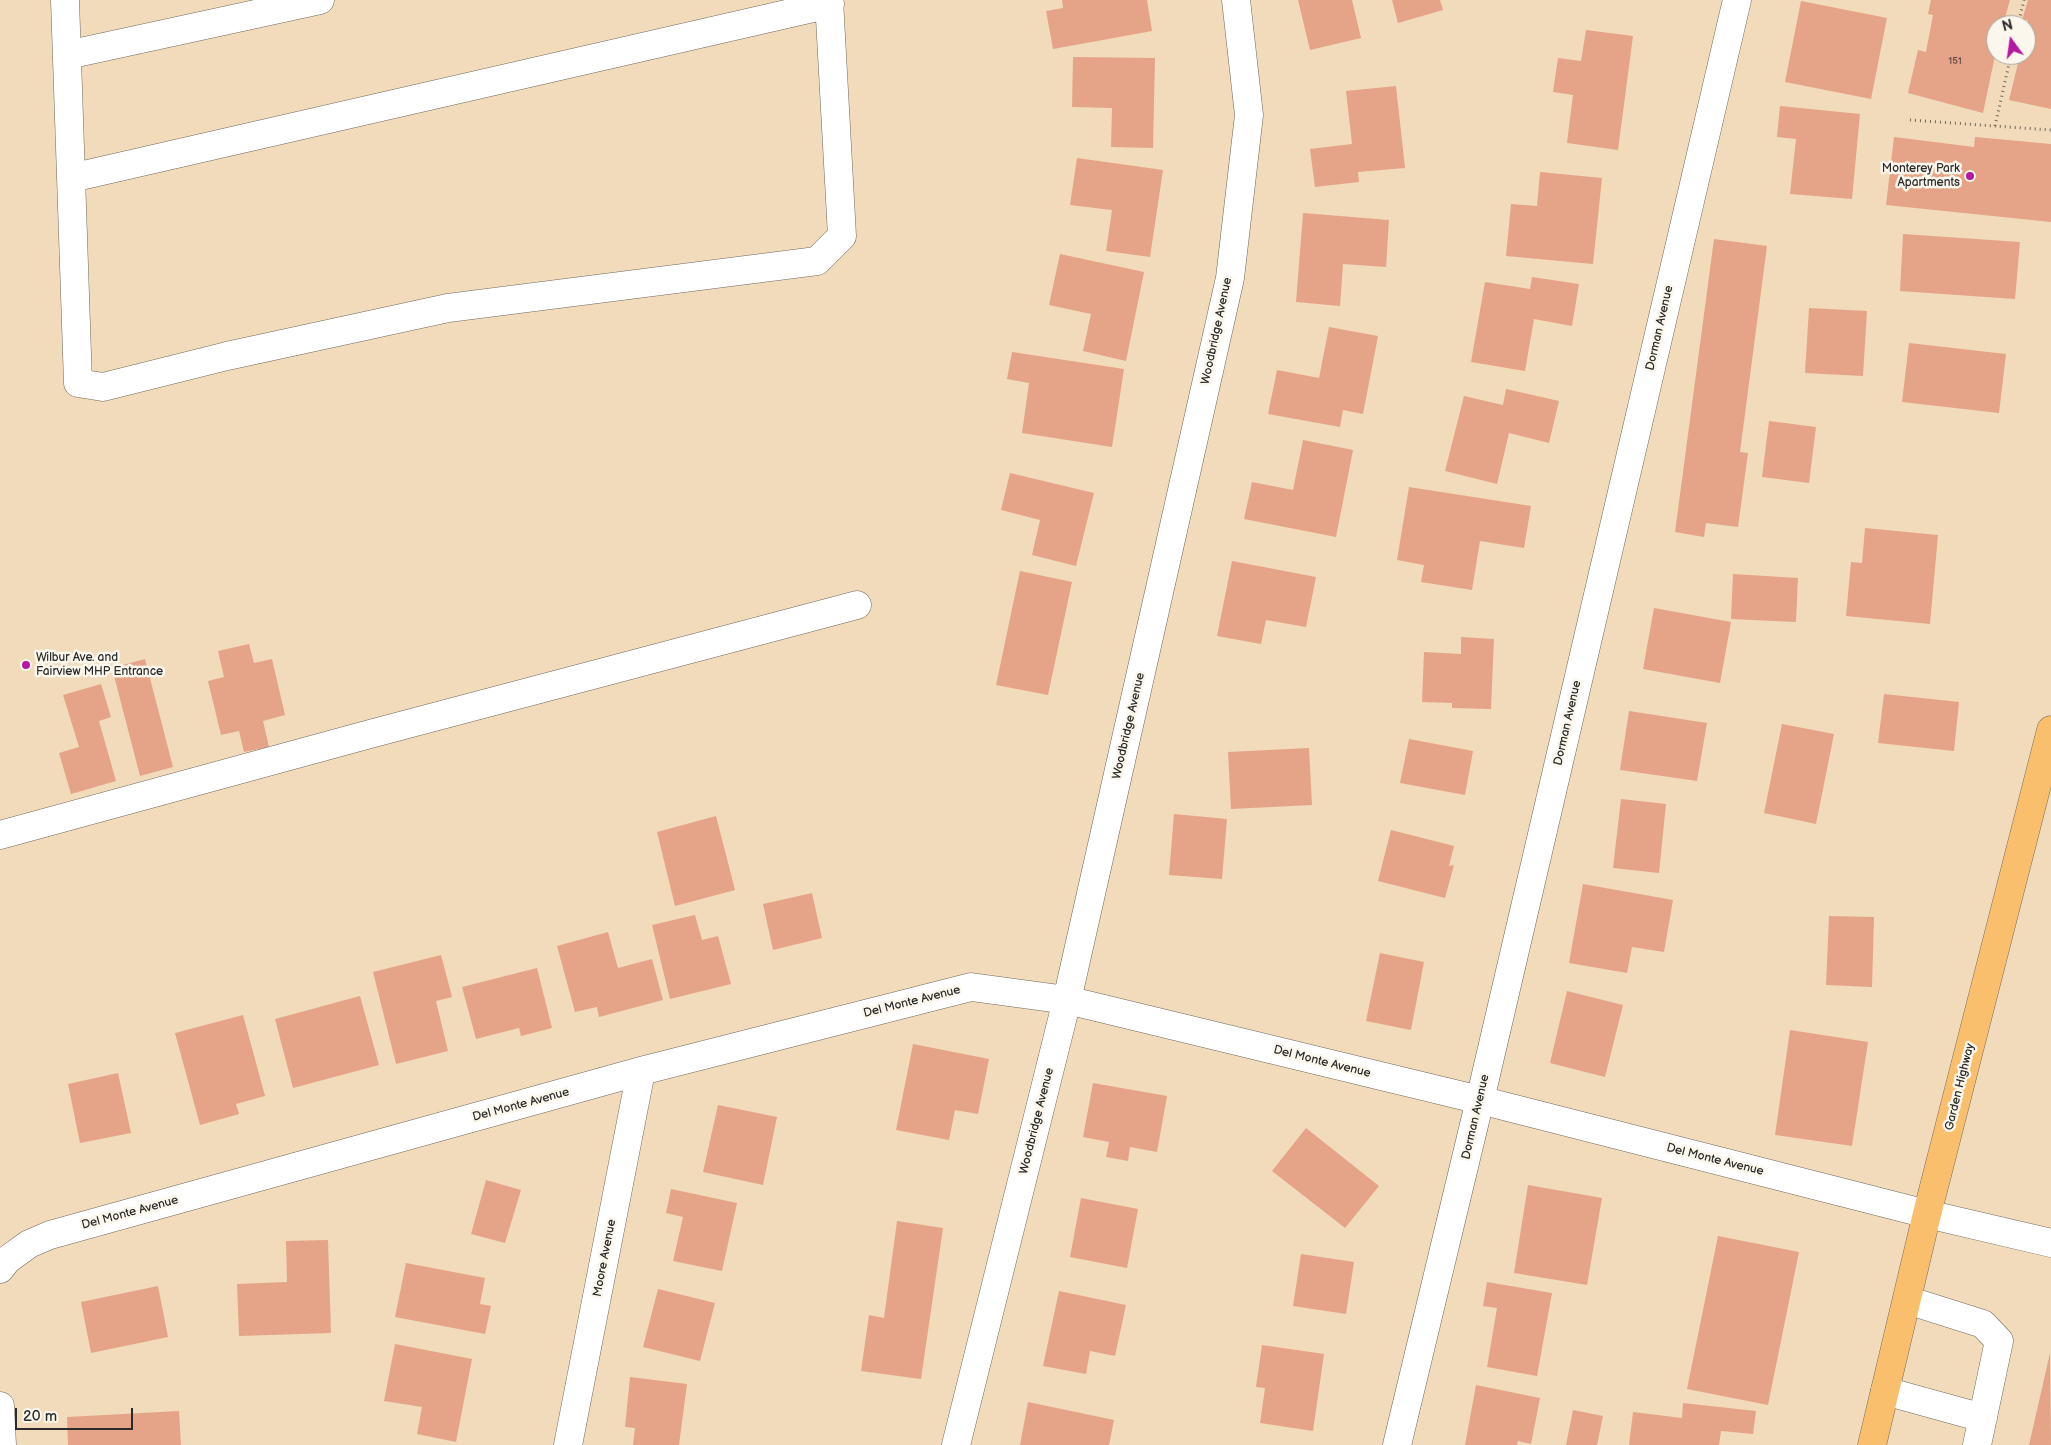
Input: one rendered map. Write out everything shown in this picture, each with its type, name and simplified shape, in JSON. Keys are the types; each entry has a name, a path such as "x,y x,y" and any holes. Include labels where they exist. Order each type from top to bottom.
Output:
{"main road":[{"name":"Garden Highway","path":"1872,1445 1928,1214 2051,730"}],"street":[{"path":"65,0 67,55 71,178 78,383 103,387 227,356 448,308 817,261 842,236 830,2 71,178"},
{"path":"67,55 320,0"},
{"name":"Woodbridge Avenue","path":"956,1445 1067,1000 1230,278 1249,115 1236,0"},
{"name":"Dorman Avenue","path":"1397,1445 1480,1100 1737,0"},
{"path":"0,835 351,739 857,605"},
{"name":"Del Monte Avenue","path":"0,1269 7,1260 29,1244 50,1235 641,1072 971,986 1067,1000 1480,1100 1928,1214 2051,1242"},
{"name":"Moore Avenue","path":"568,1445 641,1072"},
{"path":"1907,1300 1983,1324 1999,1341 1977,1445"},
{"path":"1885,1390 1983,1418"},
{"path":"0,1406 2,1445"}],"path":[{"path":"2020,15 2024,0"},
{"path":"1995,126 2009,65"},
{"path":"1910,120 2051,130"}],"building":[{"path":"1062,0 1147,0 1152,31 1053,49 1046,11 1063,8"},
{"path":"1298,0 1352,0 1361,38 1310,50"},
{"path":"1392,0 1440,0 1443,10 1398,23"},
{"path":"1931,0 2010,0 2006,15 1986,15 1986,65 1993,65 1983,113 1908,93 1918,50 1926,52 1933,15 1928,14"},
{"path":"2028,0 2051,0 2051,109 2009,100 2018,65 2036,65 2036,15 2024,15"},
{"path":"1801,1 1887,18 1871,99 1785,82"},
{"path":"1586,30 1633,36 1618,150 1567,143 1573,95 1553,92 1558,58 1581,61"},
{"path":"1073,57 1155,58 1153,148 1111,147 1112,108 1072,107"},
{"path":"1396,86 1405,168 1358,172 1359,182 1315,187 1310,149 1352,144 1346,91"},
{"path":"1780,106 1860,114 1852,199 1790,194 1796,139 1777,137"},
{"name":"Monterey Park Apartments","path":"1894,137 1974,147 1975,137 2051,144 2051,222 1886,205"},
{"path":"1077,158 1163,170 1150,257 1106,251 1112,210 1070,205"},
{"path":"1540,172 1602,178 1593,264 1506,256 1511,204 1537,206"},
{"path":"1303,213 1389,220 1386,267 1343,264 1340,306 1296,302"},
{"path":"1903,234 2020,242 2015,299 1900,291"},
{"path":"1714,239 1767,246 1740,452 1748,453 1738,527 1706,523 1704,537 1675,532"},
{"path":"1060,254 1144,272 1126,361 1083,351 1091,314 1049,305"},
{"path":"1532,277 1579,284 1572,326 1534,319 1525,371 1471,362 1485,282 1530,289"},
{"path":"1809,308 1867,311 1863,376 1805,373"},
{"path":"1329,327 1378,336 1363,414 1343,410 1340,427 1268,414 1277,370 1319,378"},
{"path":"1909,343 2006,354 1999,413 1902,402"},
{"path":"1012,352 1124,369 1112,447 1022,433 1029,383 1007,379"},
{"path":"1506,389 1559,401 1549,443 1509,433 1497,484 1445,471 1464,396 1503,405"},
{"path":"1769,421 1816,427 1809,483 1762,477"},
{"path":"1303,440 1353,450 1336,537 1244,519 1252,482 1293,490"},
{"path":"1010,473 1094,493 1076,566 1032,555 1040,520 1001,510"},
{"path":"1409,487 1531,506 1524,548 1480,541 1472,590 1421,582 1424,565 1397,560"},
{"path":"1865,528 1938,535 1930,624 1846,616 1851,562 1862,563"},
{"path":"1232,561 1316,577 1306,627 1266,620 1261,644 1217,636"},
{"path":"1020,571 1072,582 1048,695 996,685"},
{"path":"1733,574 1798,578 1796,622 1731,619"},
{"path":"1654,608 1731,622 1720,683 1643,669"},
{"path":"1461,637 1494,639 1491,709 1452,708 1452,703 1422,702 1424,652 1461,654"},
{"path":"249,644 254,663 272,659 285,715 263,721 269,747 244,752 239,731 221,735 208,681 224,677 218,651"},
{"path":"145,659 173,767 140,776 112,668"},
{"path":"101,684 111,717 99,721 116,781 71,794 59,753 79,747 63,695"},
{"path":"1884,694 1959,702 1954,751 1878,743"},
{"path":"1629,711 1707,723 1697,781 1620,770"},
{"path":"1782,724 1834,734 1816,824 1764,813"},
{"path":"1409,739 1473,751 1465,795 1400,783"},
{"path":"1309,748 1312,805 1231,809 1228,752"},
{"path":"1621,799 1666,804 1659,873 1613,868"},
{"path":"1174,814 1227,819 1222,879 1169,875"},
{"path":"716,816 735,890 675,906 657,832"},
{"path":"1391,830 1454,846 1449,866 1454,865 1445,898 1378,881"},
{"path":"1583,884 1673,900 1664,952 1632,947 1627,973 1569,963"},
{"path":"812,893 822,938 773,950 763,904"},
{"path":"695,915 702,940 718,936 731,984 670,999 652,925"},
{"path":"1829,916 1874,917 1872,987 1826,985"},
{"path":"608,932 618,968 652,959 663,1000 599,1017 597,1007 575,1012 557,946"},
{"path":"1380,953 1424,962 1411,1030 1366,1021"},
{"path":"441,955 452,997 436,1001 448,1051 396,1064 373,972"},
{"path":"537,968 552,1028 521,1036 519,1028 476,1039 462,987"},
{"path":"1567,991 1623,1005 1605,1077 1550,1063"},
{"path":"360,996 379,1065 293,1088 275,1019"},
{"path":"243,1015 265,1096 236,1104 239,1114 200,1125 175,1033"},
{"path":"1790,1030 1868,1042 1852,1146 1775,1135"},
{"path":"913,1044 989,1059 978,1114 955,1110 949,1140 896,1130"},
{"path":"118,1073 131,1133 80,1143 68,1084"},
{"path":"1093,1083 1167,1096 1157,1152 1130,1147 1128,1161 1106,1157 1109,1142 1083,1137"},
{"path":"718,1105 777,1117 763,1185 703,1172"},
{"path":"1306,1128 1379,1186 1345,1228 1272,1171"},
{"path":"486,1180 521,1190 505,1243 471,1234"},
{"path":"1528,1185 1602,1198 1587,1285 1514,1273"},
{"path":"671,1189 737,1203 722,1271 673,1261 683,1217 666,1213"},
{"path":"1081,1198 1138,1209 1127,1268 1070,1257"},
{"path":"897,1221 943,1228 921,1379 861,1371 869,1315 884,1318"},
{"path":"1718,1236 1799,1252 1768,1405 1687,1389"},
{"path":"328,1240 331,1333 239,1336 237,1284 287,1282 286,1241"},
{"path":"1301,1254 1354,1262 1346,1314 1293,1306"},
{"path":"406,1263 485,1278 480,1304 491,1306 485,1334 395,1317"},
{"path":"1487,1282 1552,1293 1537,1376 1487,1367 1497,1308 1483,1306"},
{"path":"158,1286 168,1337 91,1353 81,1302"},
{"path":"658,1289 715,1303 700,1361 643,1347"},
{"path":"1059,1291 1126,1305 1115,1356 1090,1351 1086,1374 1043,1366"},
{"path":"395,1344 472,1359 456,1442 417,1434 422,1407 384,1401"},
{"path":"1262,1345 1324,1354 1313,1431 1260,1423 1265,1388 1256,1387"},
{"path":"2050,1353 2051,1445 2029,1445"},
{"path":"630,1377 687,1384 679,1445 633,1445 635,1428 625,1427"},
{"path":"1476,1385 1540,1398 1531,1444 1518,1441 1517,1445 1465,1445"},
{"path":"1028,1402 1114,1420 1109,1445 1020,1445"},
{"path":"1683,1403 1756,1411 1753,1434 1721,1431 1719,1445 1629,1445 1633,1412 1682,1418"},
{"path":"1573,1410 1603,1416 1597,1445 1566,1445"},
{"path":"179,1411 181,1445 68,1445 67,1417"}],"place":[{"name":"Monterey Park Apartments","path":"1970,176"},
{"name":"Wilbur Ave. and Fairview MHP Entrance","path":"26,665"}]}
